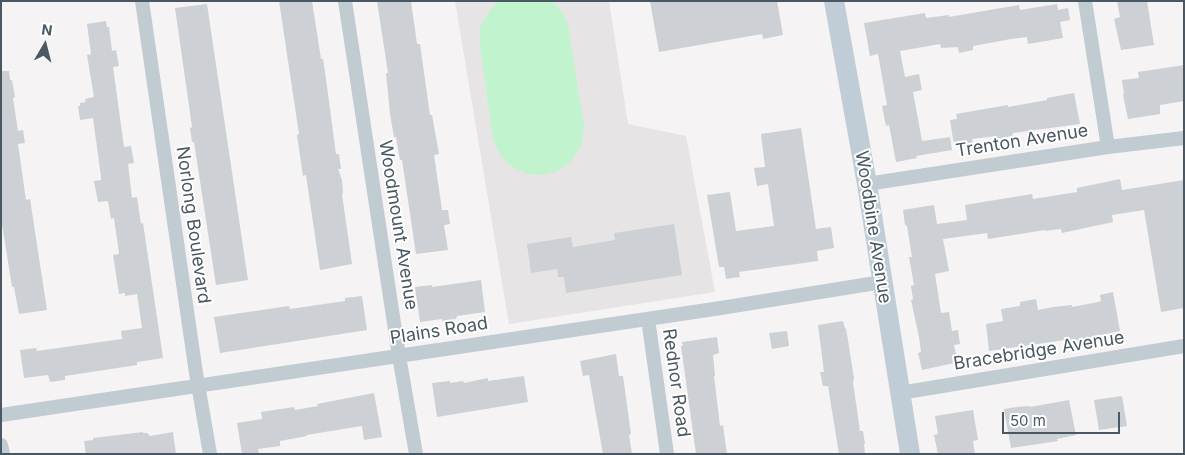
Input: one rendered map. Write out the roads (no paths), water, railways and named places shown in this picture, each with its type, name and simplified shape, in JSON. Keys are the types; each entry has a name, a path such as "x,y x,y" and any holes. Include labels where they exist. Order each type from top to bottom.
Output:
{"main road":[{"name":"Woodbine Avenue","path":"834,1 910,454"}],"street":[{"name":"Norlong Boulevard","path":"142,1 198,386 210,454"},
{"name":"Woodmount Avenue","path":"345,1 399,356 416,454"},
{"path":"1085,1 1108,147"},
{"name":"Trenton Avenue","path":"866,184 1108,147 1184,138"},
{"name":"Plains Road","path":"1,414 399,356 882,282"},
{"name":"Rednor Road","path":"648,318 667,454"},
{"name":"Bracebridge Avenue","path":"900,393 1184,346"},
{"path":"1,445 3,454"}]}
